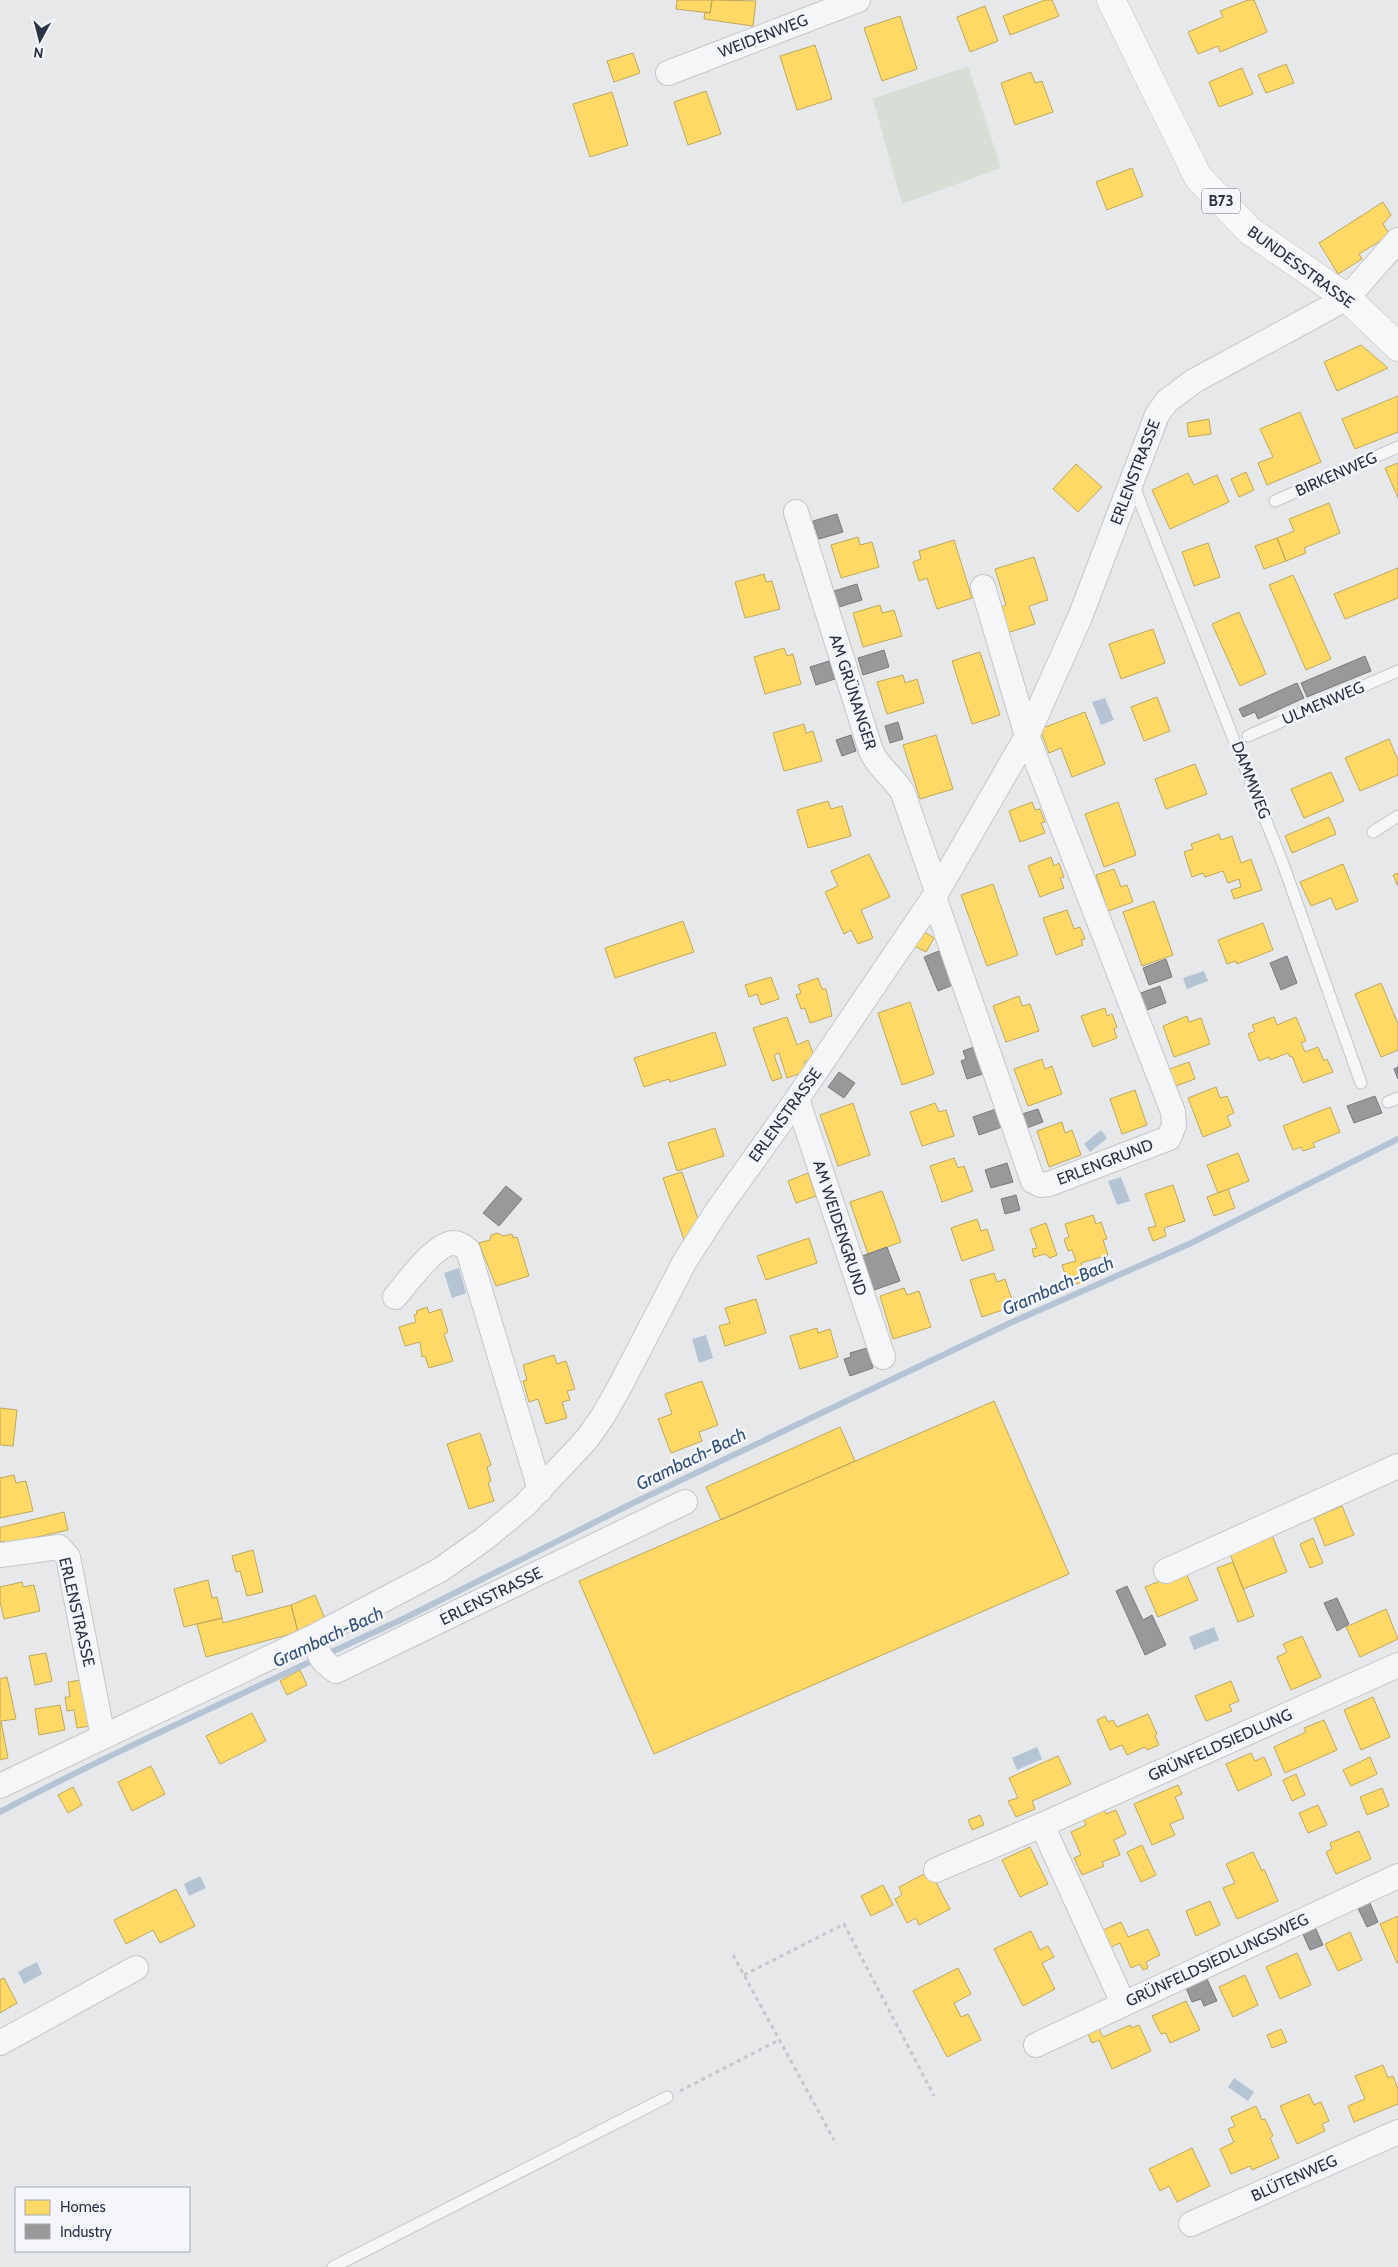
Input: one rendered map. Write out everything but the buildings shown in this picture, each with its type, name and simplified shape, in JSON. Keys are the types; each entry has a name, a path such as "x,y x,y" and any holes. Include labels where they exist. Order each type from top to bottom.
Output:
{"main road":[{"name":"BUNDESSTRASSE","path":"1112,0 1198,177 1250,231 1348,298 1398,346"}],"street":[{"name":"WEIDENWEG","path":"668,73 858,0"},
{"path":"1348,298 1398,240"},
{"name":"ERLENSTRASSE","path":"0,1786 103,1737 318,1649 440,1570 484,1539 524,1506 587,1439 603,1416 685,1261 717,1211 797,1099 936,894 1026,736 1080,617 1157,415 1181,390 1348,298"},
{"name":"AM GRÜNANGER","path":"796,512 870,751 876,762 898,784 903,793 936,894"},
{"path":"983,587 1026,736"},
{"name":"ERLENGRUND","path":"936,894 1033,1182 1041,1185 1049,1184 1169,1138 1174,1126 1173,1112 1026,736"},
{"name":"AM WEIDENGRUND","path":"797,1099 883,1357"},
{"path":"395,1297 434,1253 452,1243 461,1245 468,1250 475,1267 540,1490"},
{"path":"1166,1571 1398,1466"},
{"name":"ERLENSTRASSE","path":"318,1649 336,1671 685,1502"},
{"name":"ERLENSTRASSE","path":"0,1555 59,1547 68,1557 103,1737"},
{"name":"GRÜNFELDSIEDLUNG","path":"936,1870 1042,1825 1398,1665"},
{"path":"1042,1825 1123,2003"},
{"name":"GRÜNFELDSIEDLUNGSWEG","path":"1036,2045 1398,1876"},
{"path":"0,2043 136,1968"},
{"name":"BLÜTENWEG","path":"1191,2224 1398,2132"}],"lane":[{"name":"BIRKENWEG","path":"1275,501 1398,447"},
{"name":"DAMMWEG","path":"1132,480 1283,864 1361,1083"},
{"name":"ULMENWEG","path":"1248,736 1398,671"},
{"path":"1373,832 1398,816"},
{"path":"334,2267 668,2097"}],"path":[{"path":"744,1975 844,1924 934,2096"},
{"path":"733,1955 834,2140"},
{"path":"668,2097 780,2040"}],"shaded area":[{"path":"968,66 1001,168 902,204 873,99"}],"water":[{"path":"1105,698 1114,720 1101,725 1092,702"},
{"path":"1204,971 1208,981 1187,989 1183,978"},
{"path":"1101,1130 1107,1138 1090,1152 1084,1144"},
{"path":"1121,1177 1130,1201 1117,1205 1108,1181"},
{"path":"459,1268 466,1293 452,1298 444,1273"},
{"path":"706,1335 713,1358 699,1363 692,1339"},
{"path":"1214,1627 1219,1640 1194,1650 1189,1637"},
{"path":"1037,1747 1042,1759 1017,1770 1012,1758"},
{"path":"200,1876 206,1888 189,1896 184,1884"},
{"path":"37,1962 42,1974 24,1984 18,1972"},
{"path":"1234,2078 1254,2092 1248,2101 1228,2087"}],"waterway":[{"name":"Grambach-Bach","path":"325,1655 407,1617 631,1504 1010,1323 1189,1244 1398,1139"},
{"name":"Grambach-Bach","path":"0,1812 117,1753 316,1659"}]}
